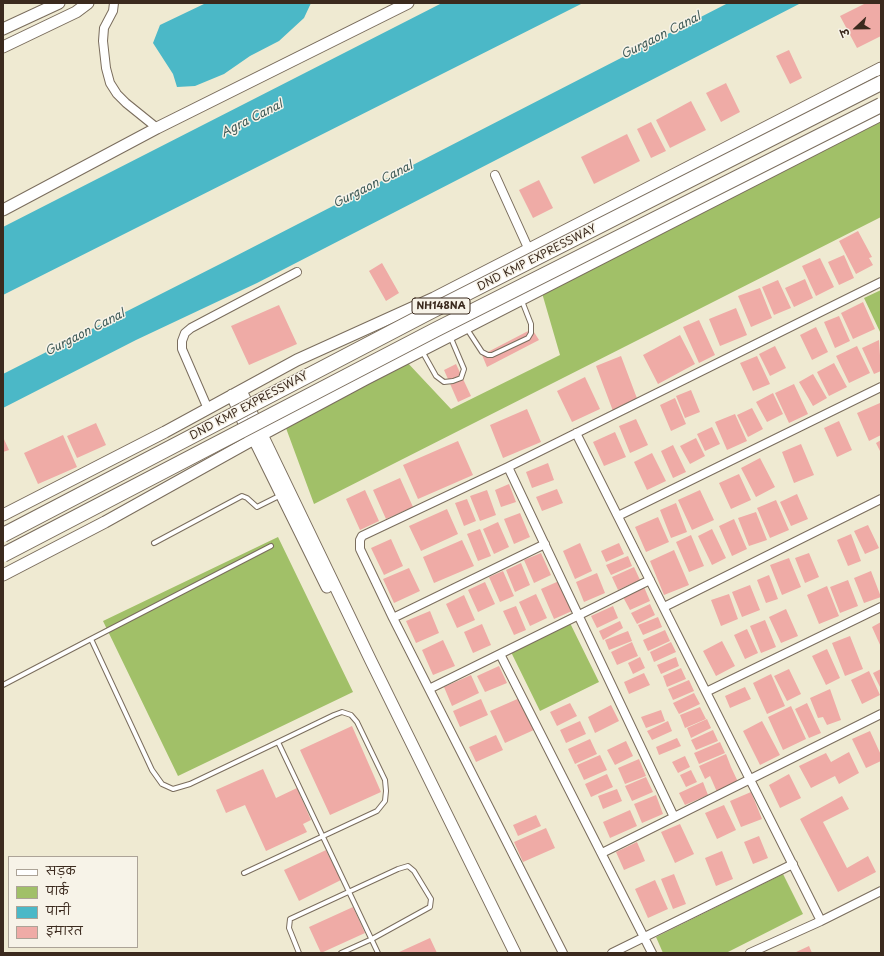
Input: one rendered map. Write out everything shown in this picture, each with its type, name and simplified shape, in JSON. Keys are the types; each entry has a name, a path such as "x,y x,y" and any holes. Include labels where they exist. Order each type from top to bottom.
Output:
{"highway":[{"name":"DND KMP EXPRESSWAY","path":"3,534 428,313 881,82"},
{"name":"DND KMP EXPRESSWAY","path":"3,555 435,330 881,104"}],"street":[{"path":"3,29 58,3"},
{"path":"3,47 76,12 88,3"},
{"path":"114,3 113,11 104,28 103,42 106,68 110,83 117,94 126,103 157,128"},
{"path":"3,210 157,128 404,4"},
{"path":"3,515 208,409 297,360 434,298 881,68"},
{"path":"3,575 126,511 258,437 422,350 881,115"},
{"path":"495,175 529,250"},
{"path":"208,409 182,349 182,341 185,333 191,328 297,272"},
{"path":"563,953 393,618 360,549 360,540 362,536 508,467 881,282"},
{"path":"618,516 881,387"},
{"path":"237,393 515,953"},
{"path":"576,433 821,921"},
{"path":"258,437 282,495 507,953"},
{"path":"508,467 674,817"},
{"path":"664,607 881,500"},
{"path":"393,618 545,544"},
{"path":"429,689 650,580"},
{"path":"706,692 881,607"},
{"path":"500,654 652,953"},
{"path":"602,853 881,714"},
{"path":"612,953 793,864"},
{"path":"750,953 821,921 881,891"}],"lane":[{"path":"466,327 482,352 488,355 492,355 528,338 530,333 530,324 521,299"},
{"path":"422,350 436,376 444,382 461,378 464,369 450,336"},
{"path":"154,543 242,496 247,498 257,507 282,495"},
{"path":"3,685 271,546"},
{"path":"91,640 152,770 162,784 173,789 190,784 342,712 350,715 357,722 384,780 386,791 385,801 377,811 244,874"},
{"path":"278,742 324,836 378,953"},
{"path":"299,953 289,928 290,919 398,869 408,866 421,879 431,899 430,907 372,939 341,953"}],"green space":[{"path":"881,121 881,217 314,504 283,420 405,360 451,409 560,355 542,293"},
{"path":"881,290 881,334 864,298"},
{"path":"278,537 353,692 178,776 103,621"},
{"path":"570,623 599,682 540,711 511,652"},
{"path":"783,874 803,914 726,953 663,953 656,937"}],"water":[{"path":"206,3 311,3 304,18 279,41 250,56 224,74 195,86 177,87 173,74 153,43 160,25"},
{"name":"Agra Canal","path":"442,3 583,3 3,295 3,227"},
{"name":"Gurgaon Canal","path":"728,3 801,3 257,283 136,340 3,408 3,374"}],"building":[{"path":"866,3 881,3 881,36 857,48 840,16"},
{"path":"789,50 802,78 790,84 776,56"},
{"path":"726,83 740,112 721,122 706,93"},
{"path":"691,101 706,130 670,148 656,120"},
{"path":"651,122 666,151 651,158 637,129"},
{"path":"627,134 640,161 594,184 581,157"},
{"path":"539,180 553,208 533,218 519,190"},
{"path":"858,231 872,257 869,258 873,265 856,274 839,241"},
{"path":"844,255 854,278 839,285 828,262"},
{"path":"820,258 834,287 816,296 802,266"},
{"path":"382,263 399,293 386,301 369,271"},
{"path":"805,279 813,298 794,307 785,288"},
{"path":"778,280 791,308 774,315 762,287"},
{"path":"760,288 772,318 751,327 738,296"},
{"path":"863,302 875,329 853,339 841,313"},
{"path":"279,305 297,344 249,365 231,326"},
{"path":"736,308 747,335 720,346 709,319"},
{"path":"839,316 850,341 835,348 824,322"},
{"path":"699,320 715,355 699,363 683,327"},
{"path":"816,327 828,352 812,360 800,335"},
{"path":"532,329 539,340 487,367 482,355"},
{"path":"680,335 695,364 658,384 643,355"},
{"path":"879,340 881,371 874,374 862,348"},
{"path":"775,346 786,368 770,376 759,354"},
{"path":"857,346 870,373 849,383 836,356"},
{"path":"621,356 638,401 613,411 596,366"},
{"path":"757,356 770,384 753,391 740,363"},
{"path":"834,363 847,387 829,396 817,372"},
{"path":"456,364 471,396 458,402 444,370"},
{"path":"813,374 827,398 813,406 799,382"},
{"path":"585,377 600,409 572,422 557,391"},
{"path":"794,384 808,414 789,423 775,393"},
{"path":"691,390 700,412 685,418 676,396"},
{"path":"773,393 783,414 767,422 756,402"},
{"path":"675,398 686,424 671,431 660,405"},
{"path":"880,403 881,435 869,441 857,413"},
{"path":"752,408 763,429 748,437 737,415"},
{"path":"527,409 541,442 503,458 490,425"},
{"path":"735,414 747,441 727,450 715,422"},
{"path":"636,419 648,445 630,453 619,426"},
{"path":"839,421 852,450 837,457 824,428"},
{"path":"96,423 106,445 77,458 67,436"},
{"path":"712,427 720,444 705,451 697,434"},
{"path":"615,432 626,457 604,466 593,442"},
{"path":"63,435 77,467 38,484 24,453"},
{"path":"3,437 9,450 3,452"},
{"path":"696,438 705,456 690,464 680,446"},
{"path":"881,440 881,453 876,443"},
{"path":"458,441 473,475 418,499 403,465"},
{"path":"801,444 814,475 794,483 782,452"},
{"path":"673,445 686,472 673,478 661,451"},
{"path":"652,453 666,481 647,490 634,462"},
{"path":"760,458 775,487 756,497 741,468"},
{"path":"548,463 554,480 532,488 526,472"},
{"path":"739,474 751,500 731,509 719,483"},
{"path":"400,478 413,507 386,519 373,490"},
{"path":"509,484 516,502 501,507 495,490"},
{"path":"557,489 563,503 542,511 536,497"},
{"path":"365,490 379,521 360,530 346,499"},
{"path":"487,490 496,515 480,521 470,496"},
{"path":"700,490 714,520 692,530 678,500"},
{"path":"797,494 808,519 791,526 780,502"},
{"path":"467,499 476,521 464,526 455,503"},
{"path":"776,500 789,530 770,538 757,508"},
{"path":"676,503 687,532 671,538 660,510"},
{"path":"447,509 458,534 421,551 409,526"},
{"path":"756,512 767,540 749,546 738,518"},
{"path":"520,513 530,537 514,544 504,519"},
{"path":"658,517 669,542 646,552 635,527"},
{"path":"734,519 747,549 732,556 719,526"},
{"path":"498,522 509,547 494,554 483,529"},
{"path":"868,525 879,548 865,554 854,531"},
{"path":"480,529 491,556 478,561 467,534"},
{"path":"712,529 726,558 712,565 698,536"},
{"path":"851,534 861,561 848,566 837,540"},
{"path":"691,535 704,566 689,572 676,542"},
{"path":"391,539 403,566 384,575 371,548"},
{"path":"462,540 474,566 434,583 423,557"},
{"path":"580,543 592,571 575,579 563,551"},
{"path":"619,543 624,554 606,562 601,551"},
{"path":"674,550 689,585 664,595 650,561"},
{"path":"541,553 551,575 534,583 524,560"},
{"path":"809,553 819,577 805,583 795,558"},
{"path":"628,556 632,566 611,575 606,565"},
{"path":"789,558 801,587 782,595 770,565"},
{"path":"521,563 530,585 515,592 506,570"},
{"path":"634,567 640,580 618,590 612,577"},
{"path":"409,568 420,591 394,603 383,579"},
{"path":"503,571 514,596 500,602 489,577"},
{"path":"871,571 881,597 864,603 854,578"},
{"path":"597,573 605,593 584,602 576,582"},
{"path":"769,575 778,599 766,603 757,580"},
{"path":"848,580 858,606 840,613 830,587"},
{"path":"559,581 572,611 554,619 541,589"},
{"path":"485,582 495,604 478,612 468,590"},
{"path":"750,585 760,610 742,617 732,592"},
{"path":"827,586 839,616 819,624 807,595"},
{"path":"644,587 650,601 630,610 623,597"},
{"path":"536,594 547,618 530,626 519,602"},
{"path":"729,594 738,619 721,626 711,600"},
{"path":"464,595 475,620 457,628 446,604"},
{"path":"650,604 655,615 637,624 631,613"},
{"path":"516,606 526,630 514,635 503,611"},
{"path":"613,606 618,618 597,628 591,616"},
{"path":"786,609 798,636 781,643 769,617"},
{"path":"430,611 439,633 416,643 406,621"},
{"path":"658,617 662,627 643,635 638,625"},
{"path":"765,620 776,647 761,653 750,626"},
{"path":"620,621 623,628 603,640 599,631"},
{"path":"881,622 881,647 872,627"},
{"path":"482,624 491,645 473,653 464,632"},
{"path":"747,629 758,653 745,659 734,635"},
{"path":"665,630 670,641 648,651 643,640"},
{"path":"628,631 632,641 609,650 605,640"},
{"path":"850,636 863,669 845,676 832,643"},
{"path":"443,640 455,666 433,675 422,650"},
{"path":"722,641 735,666 716,676 703,651"},
{"path":"632,642 638,656 617,665 611,652"},
{"path":"671,642 676,652 654,662 650,652"},
{"path":"827,649 840,678 826,685 812,656"},
{"path":"640,657 645,668 633,674 628,663"},
{"path":"676,657 679,666 661,674 657,665"},
{"path":"499,666 507,683 485,692 477,676"},
{"path":"681,668 686,679 667,687 663,676"},
{"path":"789,669 801,694 787,701 774,676"},
{"path":"881,669 881,689 873,673"},
{"path":"869,671 880,695 862,704 851,680"},
{"path":"644,673 650,685 629,694 624,682"},
{"path":"771,674 785,706 767,714 753,683"},
{"path":"471,675 479,693 452,706 444,687"},
{"path":"689,680 694,691 673,700 668,689"},
{"path":"745,687 751,699 730,708 725,696"},
{"path":"830,689 841,720 827,725 823,717 818,718 810,698"},
{"path":"694,693 700,704 679,714 673,703"},
{"path":"522,697 536,729 505,743 490,711"},
{"path":"481,699 488,715 460,727 453,711"},
{"path":"570,703 577,716 557,726 550,712"},
{"path":"807,703 821,733 809,738 795,709"},
{"path":"611,705 619,721 595,733 588,717"},
{"path":"791,706 806,739 783,750 768,717"},
{"path":"700,707 706,719 685,728 680,715"},
{"path":"661,710 665,721 646,728 641,717"},
{"path":"707,719 711,728 691,738 687,728"},
{"path":"580,721 586,734 566,743 560,730"},
{"path":"668,721 672,731 652,740 647,731"},
{"path":"762,721 780,755 760,765 743,731"},
{"path":"352,726 381,792 330,815 300,750"},
{"path":"713,730 718,741 696,750 691,740"},
{"path":"870,731 881,755 881,761 866,768 852,739"},
{"path":"496,735 503,750 476,762 469,747"},
{"path":"677,738 681,746 659,755 656,747"},
{"path":"590,739 597,754 575,764 568,749"},
{"path":"626,741 633,756 615,765 607,750"},
{"path":"720,742 725,753 699,764 694,753"},
{"path":"849,752 859,773 839,784 835,776 811,788 799,766 826,753 831,762"},
{"path":"726,754 738,782 717,792 710,776 705,779 699,766"},
{"path":"600,755 607,770 584,780 577,765"},
{"path":"685,756 690,767 678,773 672,762"},
{"path":"639,759 646,776 625,784 618,768"},
{"path":"263,769 276,798 297,788 311,820 303,824 307,832 266,851 245,805 226,813 216,790"},
{"path":"691,770 697,782 686,787 680,775"},
{"path":"607,774 613,787 591,797 585,784"},
{"path":"789,774 801,798 780,808 769,785"},
{"path":"646,777 653,792 632,801 625,786"},
{"path":"703,782 708,795 685,805 679,793"},
{"path":"617,789 622,801 603,809 598,796"},
{"path":"751,792 762,819 741,827 730,801"},
{"path":"656,795 663,814 642,823 634,804"},
{"path":"842,796 849,809 823,822 847,868 868,856 876,872 838,892 800,819"},
{"path":"724,805 736,830 717,839 705,813"},
{"path":"630,810 637,826 610,838 603,822"},
{"path":"536,815 541,826 518,836 513,825"},
{"path":"680,824 694,854 675,863 661,832"},
{"path":"546,828 555,848 523,862 514,842"},
{"path":"759,836 768,858 753,864 744,842"},
{"path":"637,842 645,861 624,870 616,852"},
{"path":"326,850 341,880 299,901 284,870"},
{"path":"722,851 733,879 716,886 705,858"},
{"path":"674,874 686,904 673,909 661,879"},
{"path":"655,880 668,909 648,918 635,889"},
{"path":"353,907 365,933 321,953 309,927"},
{"path":"430,938 437,953 397,953"},
{"path":"809,946 812,953 794,953"}]}
